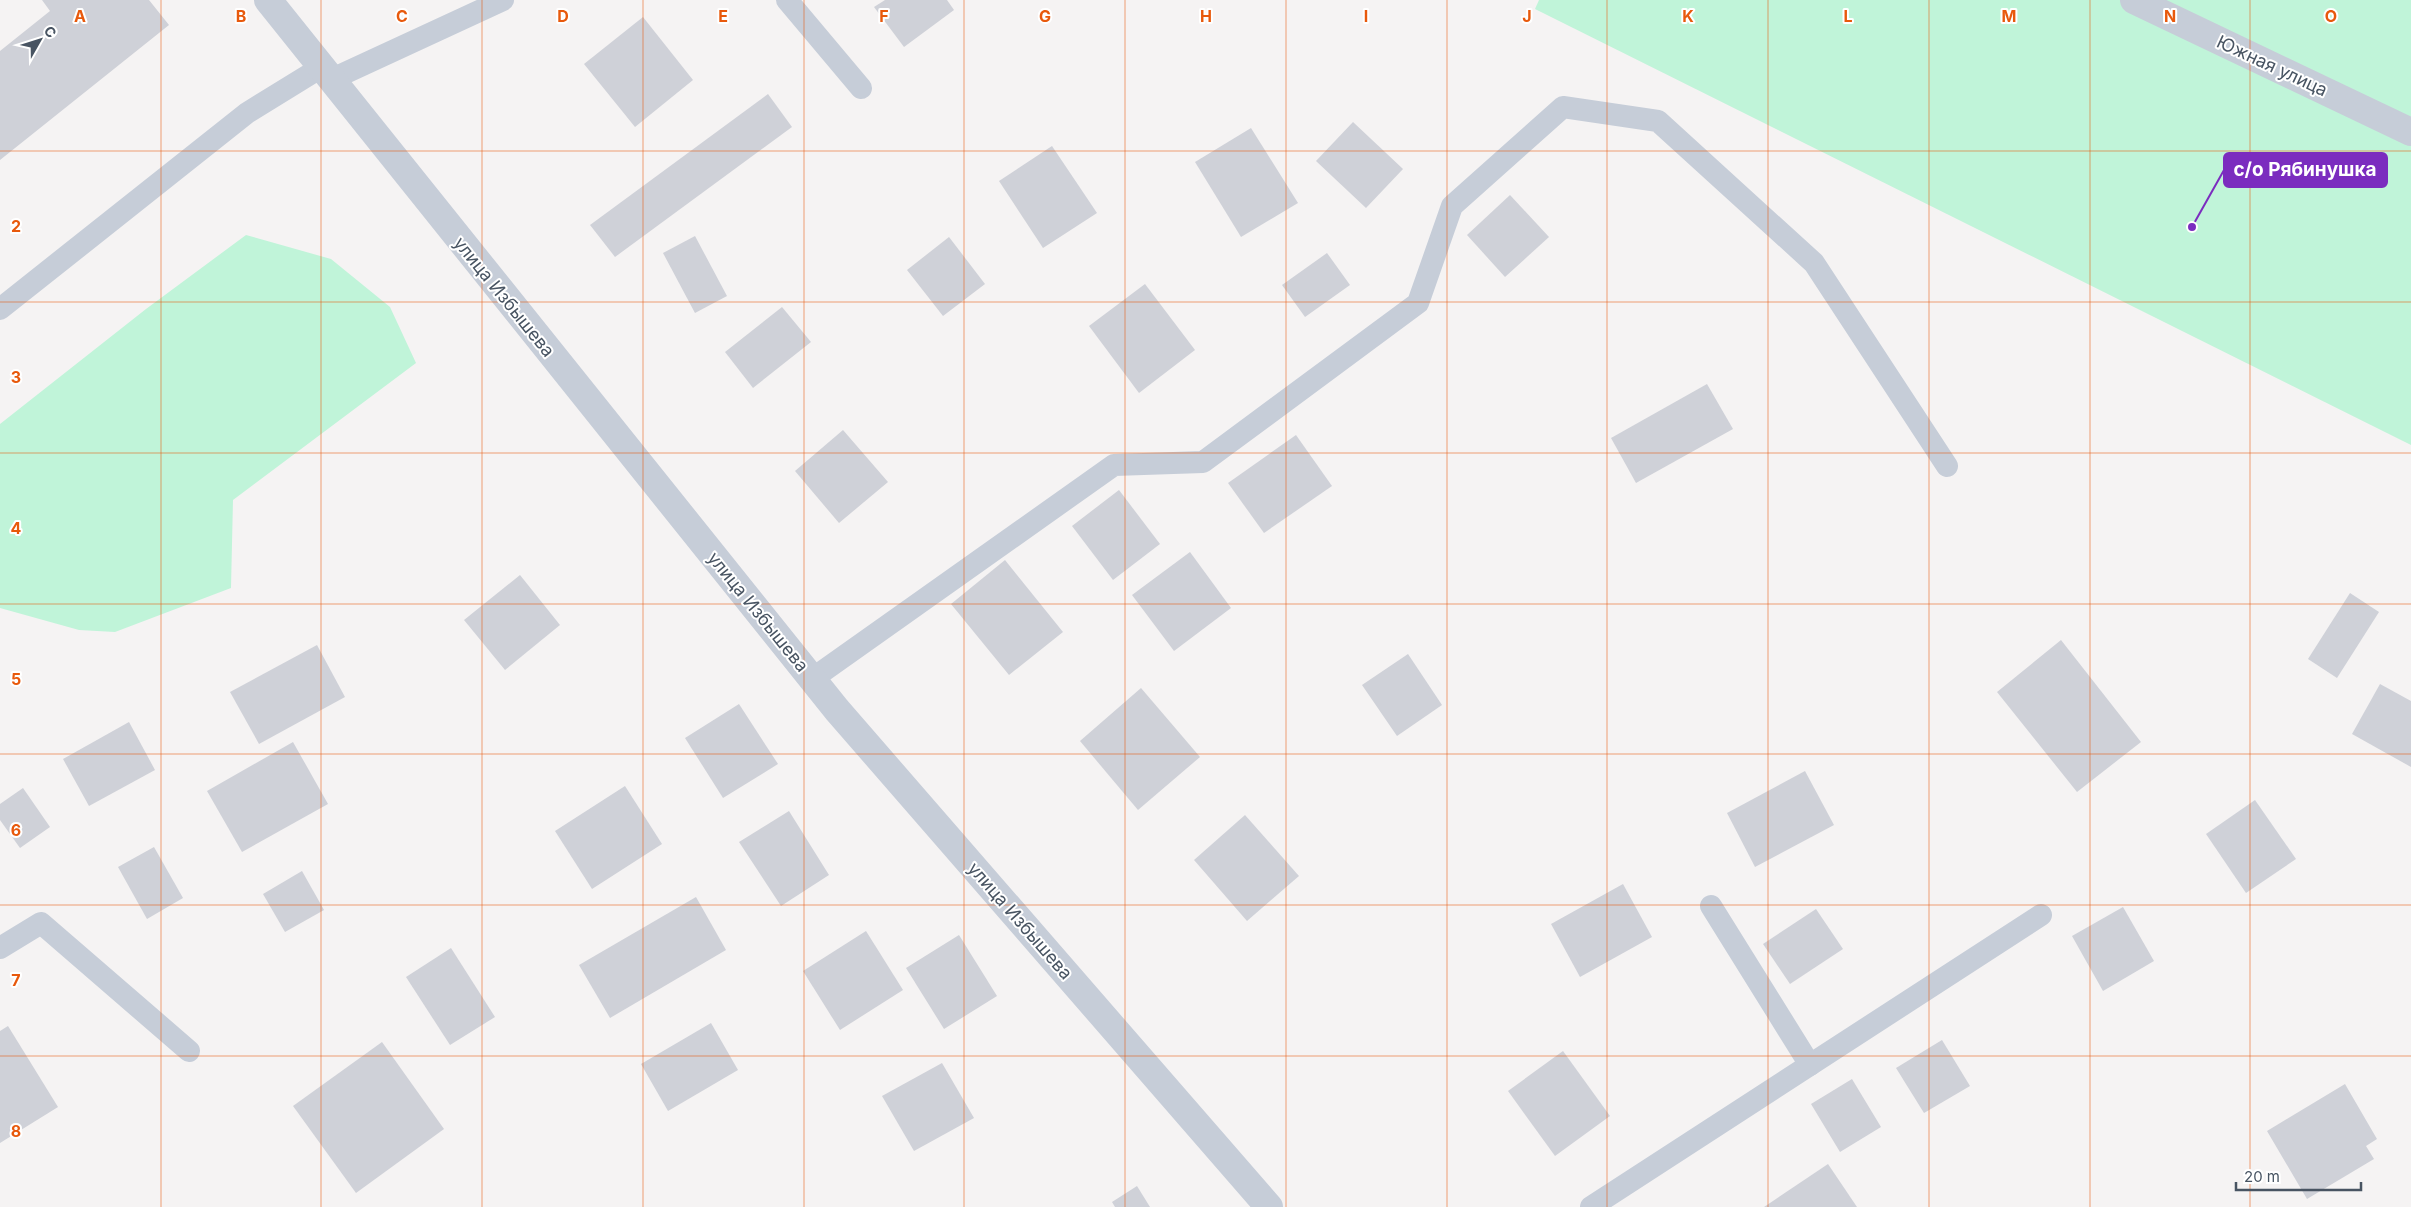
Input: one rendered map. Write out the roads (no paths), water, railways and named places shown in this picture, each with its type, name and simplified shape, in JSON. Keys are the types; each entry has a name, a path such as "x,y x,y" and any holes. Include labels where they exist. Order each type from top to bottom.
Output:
{"street":[{"name":"улица Избышева","path":"268,0 325,74 812,678 1269,1207"},
{"name":"Южная улица","path":"2134,0 2411,132"}],"lane":[{"path":"0,309 247,113 325,74 502,0"},
{"path":"787,0 861,88"},
{"path":"812,678 1114,466 1203,462 1418,303 1452,206 1563,107 1658,122 1814,263 1947,466"},
{"path":"1711,906 1810,1065"},
{"path":"1591,1207 2041,915"},
{"path":"0,948 41,923 189,1051"}],"place":[{"name":"с/о Рябинушка","path":"2192,227"}]}
